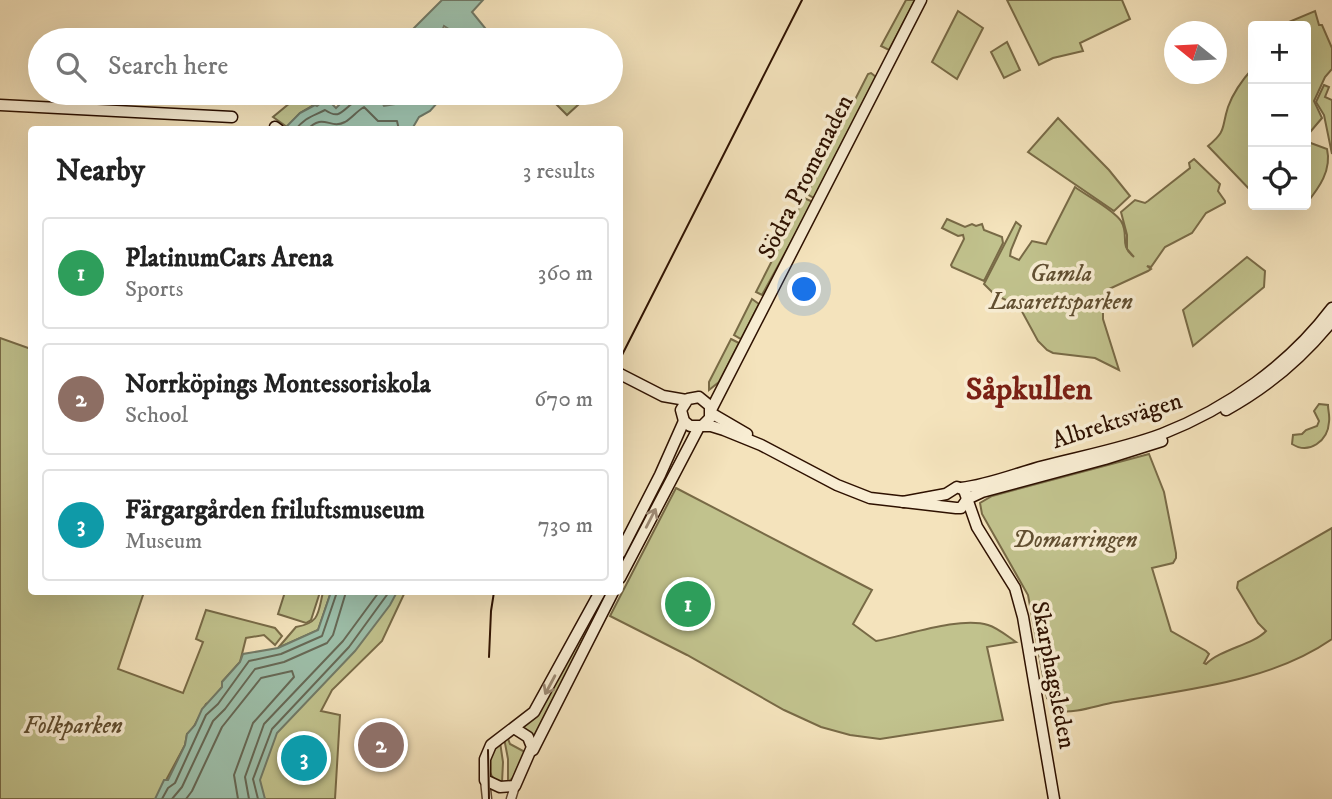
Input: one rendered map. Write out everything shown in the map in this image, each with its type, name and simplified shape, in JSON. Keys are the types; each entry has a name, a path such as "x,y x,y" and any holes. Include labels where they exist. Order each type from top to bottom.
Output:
{"main road":[{"name":"Södra Promenaden","path":"711,412 728,374 921,0"},
{"path":"0,105 232,117"},
{"name":"Albrektsvägen","path":"961,488 1160,435 1196,419 1238,395 1267,374 1299,346 1332,308"},
{"name":"Albrektsvägen","path":"967,500 982,492 1140,448 1195,426 1259,390 1304,352 1332,321"},
{"name":"Södra Promenaden","path":"699,397 714,391 728,374"},
{"path":"623,376 683,405"},
{"path":"683,405 699,397 707,402 711,412 761,445"},
{"path":"623,547 684,421 683,405"},
{"path":"623,572 711,412"},
{"path":"684,421 690,426 717,428 761,445 858,494 903,502 953,508 961,508 967,500 961,488 952,488 946,494 903,502"},
{"path":"946,494 946,500 953,508"},
{"name":"Skarphagsleden","path":"967,500 978,527 1008,576 1019,601 1054,799"},
{"name":"Skarphagsleden","path":"953,508 978,527"},
{"path":"598,595 534,712 497,738 488,750 485,780 500,787 515,786 610,595"},
{"path":"514,728 530,740 531,753"}],"street":[{"path":"485,780 486,799"},
{"path":"511,799 515,786"}],"green space":[{"path":"906,0 915,0 889,50 881,46"},
{"path":"1007,0 1122,0 1130,19 1080,43 1083,51 1053,58 1039,65"},
{"path":"958,11 983,28 957,79 932,62"},
{"path":"1315,11 1319,25 1322,25 1332,48 1332,69 1325,77 1314,101 1322,118 1311,131 1311,21 1291,21"},
{"path":"1007,42 1020,70 1004,78 991,52"},
{"path":"868,74 876,77 814,198 807,194"},
{"path":"1248,74 1248,188 1208,146 1221,132 1228,107"},
{"path":"1324,85 1329,87 1325,97 1332,100 1332,154 1324,115 1316,102"},
{"path":"288,105 314,105 300,113 288,126 273,117"},
{"path":"557,105 578,105 567,115"},
{"path":"1058,118 1109,170 1130,196 1114,211 1028,152"},
{"path":"1311,143 1327,149 1328,157 1326,171 1311,197"},
{"name":"Gamla Lasarettsparken","path":"1194,159 1220,184 1218,191 1225,203 1206,213 1192,233 1165,247 1151,267 1147,266 1151,269 1109,289 1103,319 1119,370 1095,358 1047,350 1038,341 1019,306 995,295 984,284 1016,222 1021,226 1010,256 1019,260 1032,241 1046,244 1075,187 1117,216 1125,231 1127,249 1127,235 1121,212 1135,200 1145,203 1148,201 1190,168 1189,163"},
{"path":"804,198 813,202 762,295 756,292"},
{"path":"947,219 965,227 982,224 984,230 1002,237 1003,243 984,281 952,267 964,239 963,235 958,236 942,228"},
{"path":"1247,257 1265,271 1264,287 1193,346 1183,310"},
{"path":"752,299 759,304 741,339 734,335"},
{"name":"Folkparken","path":"0,338 28,348 28,595 143,595 118,669 183,693 203,642 196,639 206,610 275,628 282,636 275,645 264,635 246,638 240,662 222,682 222,687 213,700 206,704 191,732 187,734 185,745 164,784 383,595 404,595 382,641 332,690 321,711 340,715 335,799 0,799"},
{"path":"731,339 739,343 719,382 709,390 709,382"},
{"path":"1319,404 1328,405 1329,420 1325,435 1311,447 1292,444 1293,435 1302,434 1317,426 1319,421 1314,411"},
{"name":"Domarringen","path":"1149,454 1164,492 1176,553 1173,563 1152,568 1171,631 1206,651 1209,654 1204,663 1206,664 1220,654 1260,636 1266,631 1258,623 1237,588 1238,582 1332,528 1332,639 1308,654 1282,665 1228,682 1079,710 1058,711 1047,698 1028,595 982,514 980,503 992,496"},
{"path":"676,488 872,590 853,624 876,641 948,625 976,623 995,628 1016,642 987,647 1003,720 880,739 821,727 784,710 687,655 610,616"},
{"path":"284,595 319,595 311,620 306,623 278,614"},
{"path":"322,595 330,595 318,630 278,648 296,627 310,623 319,611"},
{"path":"584,627 591,630 534,739 520,728 540,710"},
{"path":"507,736 510,744 525,752 515,776 508,782 504,738"},
{"path":"500,742 502,783 492,776 489,765"}],"water":[{"path":"442,0 483,0 472,12 485,28 414,28"},
{"path":"333,105 336,108 339,105 435,105 419,117 414,126 287,126 300,113 317,106"},
{"path":"330,595 395,595 355,651 277,733 260,780 265,799 155,799 164,780 168,780 185,745 187,734 195,725 202,709 222,687 222,682 240,662 243,654 278,648 318,630"}],"tram line":[{"path":"623,353 802,0"},
{"path":"489,657 494,595"},
{"path":"488,750 489,799"}],"place":[{"name":"PlatinumCars Arena","path":"688,604"},
{"name":"Norrköpings Montessoriskola","path":"381,745"},
{"name":"Färgargården friluftsmuseum","path":"304,758"}],"district":[{"name":"Såpkullen","path":"1029,390"}]}
